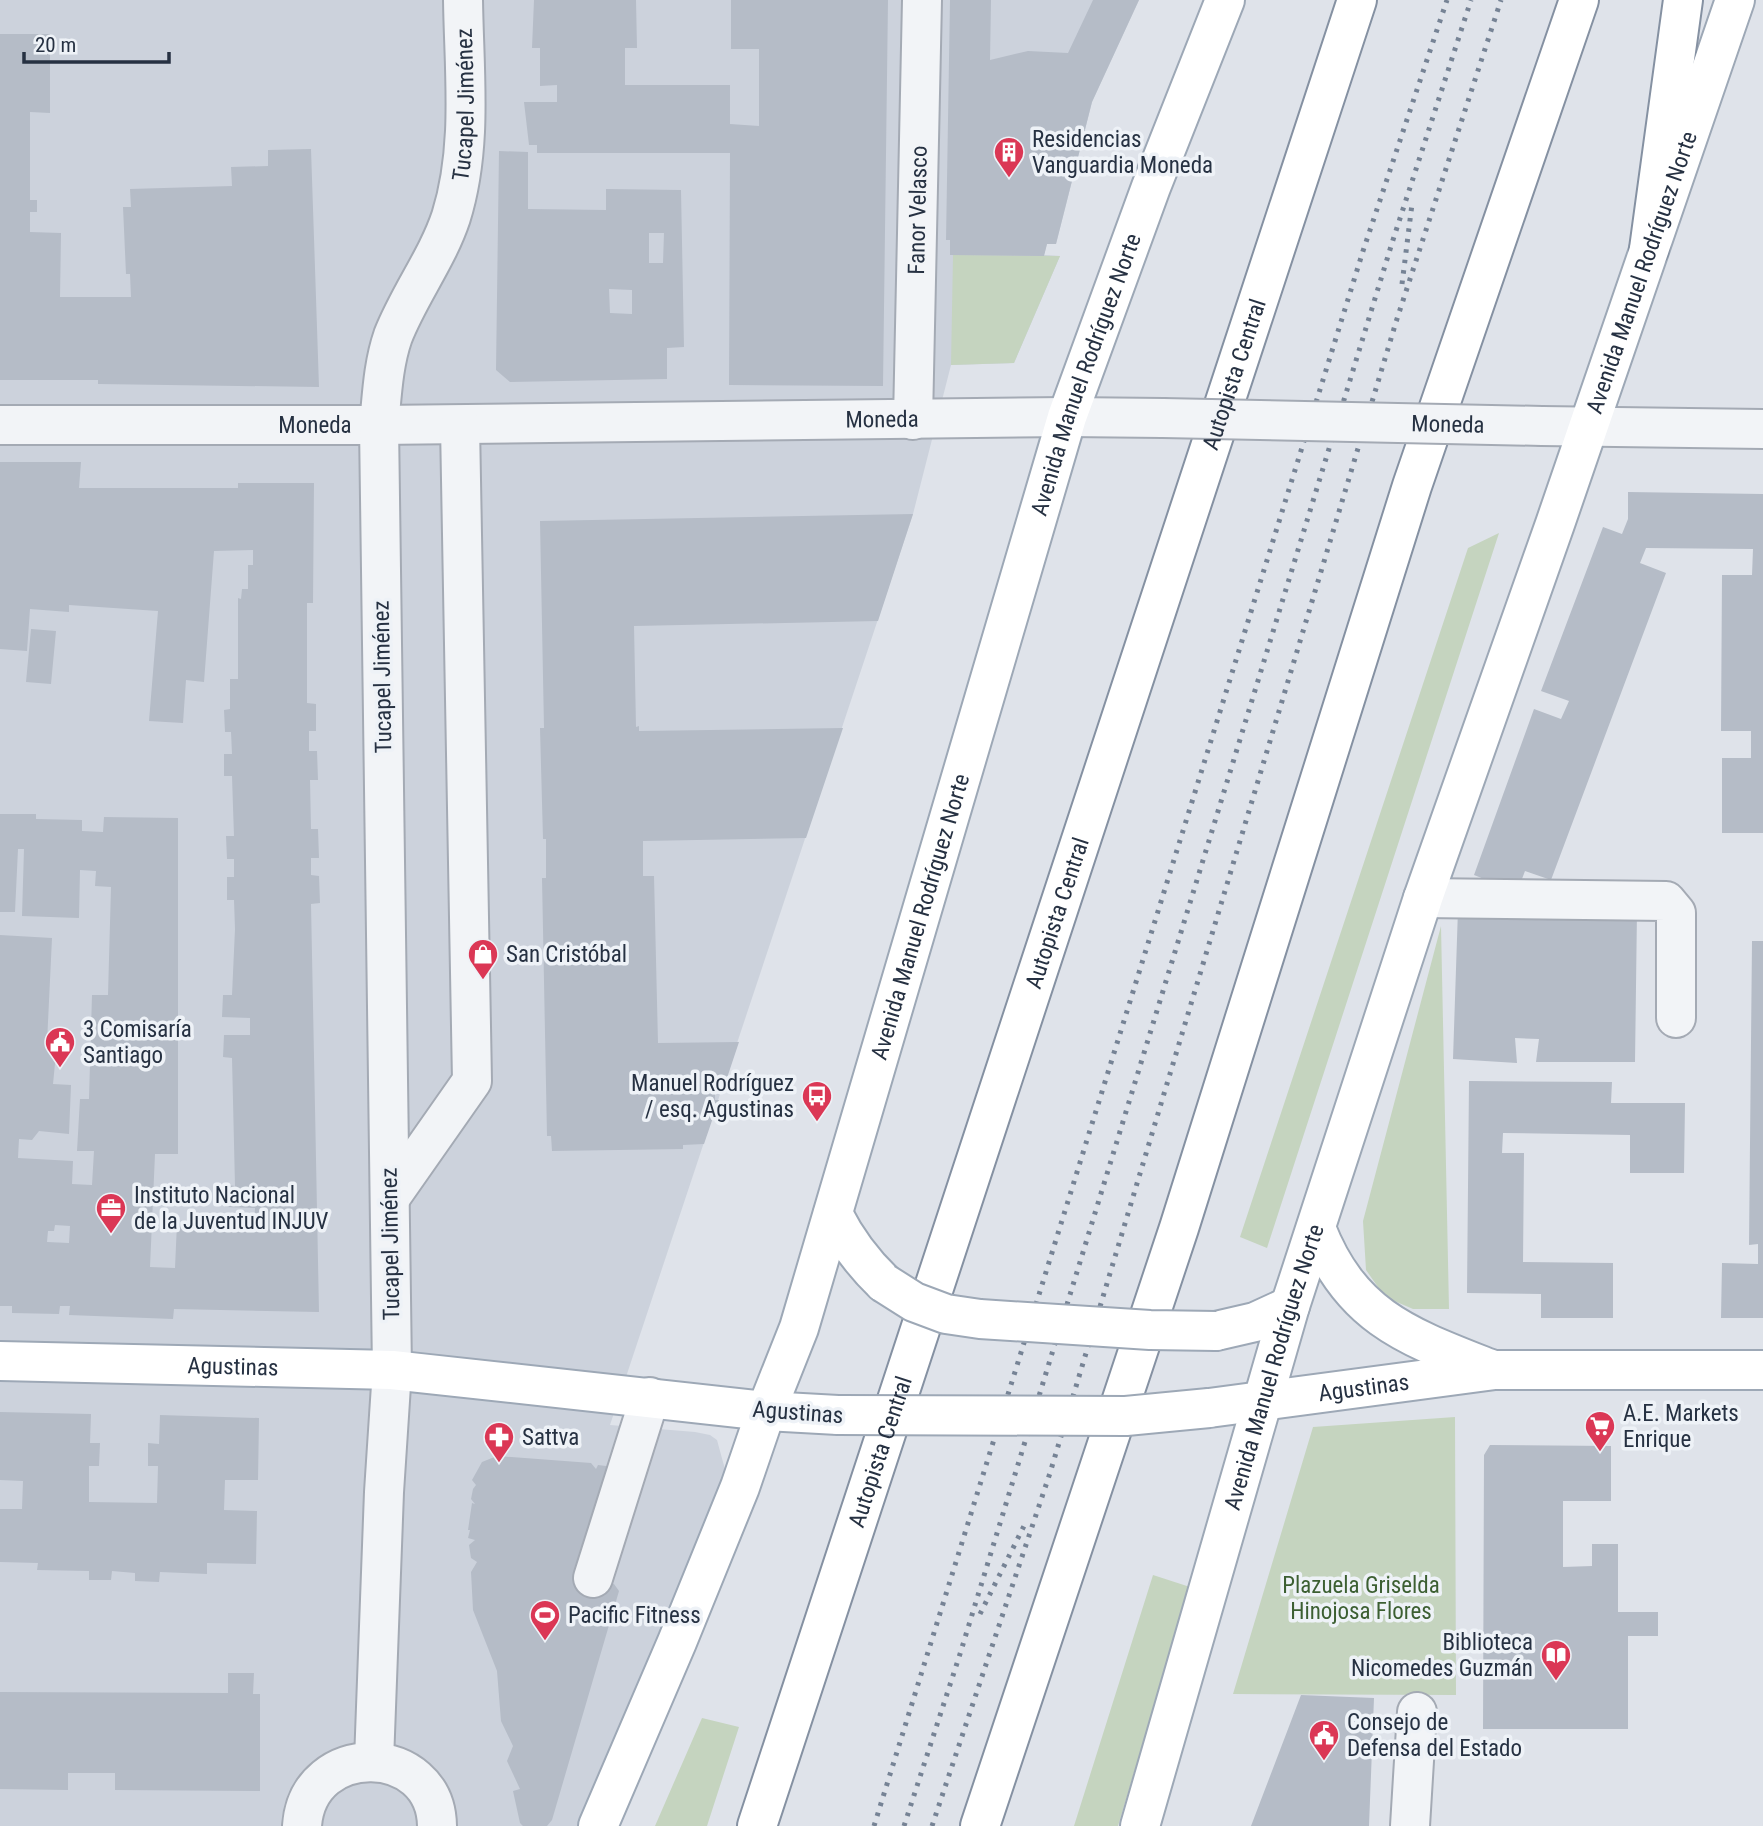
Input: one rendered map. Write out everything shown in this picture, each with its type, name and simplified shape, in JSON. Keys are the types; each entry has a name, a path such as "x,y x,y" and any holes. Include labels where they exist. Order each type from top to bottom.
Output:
{"main road":[{"name":"Avenida Manuel Rodríguez Norte","path":"598,1826 740,1487 799,1328 1067,417 1150,187 1225,0"},
{"name":"Autopista Central","path":"757,1826 1357,0"},
{"path":"980,1826 1179,1227 1412,486 1579,0"},
{"path":"1649,249 1683,0"},
{"name":"Avenida Manuel Rodríguez Norte","path":"1140,1826 1290,1306 1423,898 1735,0"},
{"path":"833,1214 846,1240 864,1264 884,1283 914,1301 946,1314 980,1319 1150,1331 1216,1331 1255,1322 1290,1306"},
{"path":"1316,1228 1326,1254 1341,1278 1362,1303 1432,1346 1494,1370"},
{"name":"Agustinas","path":"0,1361 392,1370 766,1411 838,1415 1126,1416 1262,1402 1494,1370 1763,1370"}],"street":[{"name":"Tucapel Jiménez","path":"374,1761 384,1492 392,1370 379,425 384,370 393,337 439,244 456,198 465,143 463,0"},
{"name":"Fanor Velasco","path":"913,420 922,0"},
{"name":"Moneda","path":"0,425 460,425 1067,417 1763,429"},
{"path":"390,1198 472,1081 460,425"},
{"path":"1423,898 1666,901 1676,913 1675,1018"},
{"path":"593,1578 650,1397"},
{"path":"1410,1826 1417,1712"},
{"path":"302,1826 303,1812 312,1790 329,1773 350,1763 374,1761 397,1766 416,1779 430,1799 437,1826"}],"shaded area":[{"path":"0,0 1139,0 1092,102 1056,244 1047,244 1044,255 1060,256 1014,363 951,365 913,514 610,1425 710,1435 717,1440 732,1495 590,1826 0,1826"}],"green space":[{"path":"953,255 1060,256 1014,363 951,365"},
{"path":"1499,533 1267,1248 1240,1237 1468,548"},
{"path":"1441,926 1449,1309 1413,1309 1385,1297 1366,1270 1363,1221"},
{"name":"Plazuela Griselda Hinojosa Flores","path":"1455,1417 1456,1695 1233,1694 1313,1427"},
{"path":"1153,1575 1190,1587 1118,1826 1074,1826"},
{"path":"702,1718 739,1727 707,1826 655,1826"}],"building":[{"path":"534,0 636,0 637,48 625,48 625,85 730,85 730,124 759,126 759,49 731,49 731,0 888,0 883,386 729,385 730,153 537,153 537,145 529,145 524,102 557,102 557,85 540,86 540,48 532,48"},
{"name":"Residencias Vanguardia Moneda","path":"950,0 991,0 990,60 1028,51 1068,53 1093,0 1139,0 1092,102 1056,244 1047,244 1044,256 950,255 950,240 946,240"},
{"path":"0,34 50,34 50,113 30,112 30,200 37,200 37,212 30,212 30,232 61,233 60,297 131,297 130,274 126,274 123,207 131,207 130,189 232,186 231,167 268,166 268,150 311,149 319,387 98,384 98,380 0,380"},
{"path":"499,151 528,152 528,209 606,210 606,189 681,190 684,347 667,348 667,379 510,382 496,370","holes":["649,233 664,233 663,263 649,263","609,289 632,290 632,314 610,313"]},
{"path":"0,462 81,462 79,488 238,488 238,483 314,483 313,603 307,603 307,703 316,704 316,731 309,731 309,751 317,751 318,780 310,780 311,829 318,829 319,858 311,858 311,875 319,876 320,903 311,904 319,1312 174,1309 173,1319 69,1315 70,1306 60,1306 59,1314 12,1313 12,1306 0,1306 0,935 52,938 47,1043 57,1043 53,1084 71,1085 69,1134 39,1131 32,1140 19,1139 18,1158 73,1161 72,1184 92,1185 94,1151 77,1151 80,1099 89,1099 92,995 108,995 111,887 95,886 96,871 80,870 79,918 22,916 24,849 18,849 15,912 0,912 0,814 36,814 36,819 82,820 82,831 103,832 104,817 178,818 178,1154 155,1154 150,1267 175,1268 177,1223 254,1226 255,1208 225,1207 226,1185 235,1186 232,1058 223,1057 224,1035 250,1035 250,1018 222,1017 223,995 232,995 235,929 234,900 227,900 227,877 234,877 234,859 227,859 226,836 234,836 232,776 224,776 224,754 232,754 231,732 225,732 224,710 230,709 230,679 238,679 238,598 241,599 242,589 248,589 248,565 253,565 253,550 214,551 204,682 186,680 183,723 149,721 158,611 69,605 69,612 30,609 27,651 0,649","holes":["55,1225 70,1226 69,1243 47,1242 48,1231 54,1231"]},
{"path":"1628,492 1763,494 1763,833 1722,833 1722,758 1751,758 1751,731 1721,731 1722,575 1752,575 1753,549 1646,548 1640,563 1666,573 1551,880 1525,871 1517,892 1474,875 1534,709 1561,719 1569,701 1541,691 1603,527 1622,534 1628,519"},
{"path":"913,514 878,621 634,626 636,727 639,726 639,731 843,728 806,838 643,841 643,876 654,876 658,1043 739,1042 722,1093 715,1093 715,1100 719,1100 704,1144 683,1145 683,1149 552,1151 551,1136 547,1136 542,878 546,878 546,839 543,839 540,728 544,728 540,521"},
{"path":"31,629 56,631 51,684 26,682"},
{"path":"1458,909 1637,911 1635,1062 1536,1062 1539,1039 1515,1038 1517,1063 1453,1059"},
{"path":"1752,941 1763,941 1763,1318 1721,1318 1722,1263 1758,1264 1758,1244 1749,1245"},
{"path":"1469,1081 1612,1082 1611,1103 1685,1103 1684,1173 1630,1173 1630,1135 1503,1133 1502,1153 1524,1153 1523,1262 1613,1263 1613,1318 1541,1318 1541,1294 1467,1293"},
{"path":"0,1412 91,1414 90,1443 100,1443 99,1466 89,1466 89,1502 157,1503 158,1466 148,1466 148,1443 159,1444 160,1415 259,1418 258,1480 225,1480 224,1510 257,1511 256,1564 207,1563 207,1574 160,1572 159,1582 135,1581 135,1573 112,1571 111,1580 89,1580 89,1571 37,1570 38,1563 0,1562 0,1509 22,1509 23,1481 0,1480"},
{"path":"1490,1445 1611,1446 1611,1501 1563,1501 1563,1567 1592,1566 1592,1544 1618,1544 1618,1612 1658,1612 1658,1636 1628,1636 1628,1729 1483,1729 1484,1455"},
{"name":"Pacific Fitness","path":"497,1456 591,1463 596,1469 598,1465 606,1466 612,1472 582,1575 614,1584 619,1591 552,1820 547,1826 523,1826 520,1823 513,1791 520,1789 507,1761 513,1746 501,1721 497,1671 473,1610 471,1572 477,1562 471,1558 469,1545 475,1540 468,1538 472,1503 475,1504 471,1499 476,1485 472,1480 482,1462"},
{"path":"228,1673 254,1673 253,1694 260,1694 260,1791 115,1790 115,1773 68,1773 68,1790 0,1789 0,1692 228,1693"},
{"name":"Consejo de Defensa del Estado","path":"1301,1695 1374,1698 1369,1826 1251,1826"}],"railway":[{"path":"874,1826 1363,251 1447,0"},
{"path":"904,1826 960,1654 1392,243 1471,0"},
{"path":"932,1826 1050,1473 1396,322 1501,0"},
{"path":"1402,284 1412,204"},
{"path":"980,1614 1024,1526"}],"place":[{"name":"Residencias Vanguardia Moneda","path":"1009,179"},
{"name":"San Cristóbal","path":"483,981"},
{"name":"3 Comisaría Santiago","path":"60,1069"},
{"name":"Manuel Rodríguez / esq. Agustinas","path":"817,1123"},
{"name":"Instituto Nacional de la Juventud INJUV","path":"111,1235"},
{"name":"A.E. Markets Enrique","path":"1600,1453"},
{"name":"Sattva","path":"499,1464"},
{"name":"Pacific Fitness","path":"545,1642"},
{"name":"Biblioteca Nicomedes Guzmán","path":"1556,1682"},
{"name":"Consejo de Defensa del Estado","path":"1324,1762"}]}
